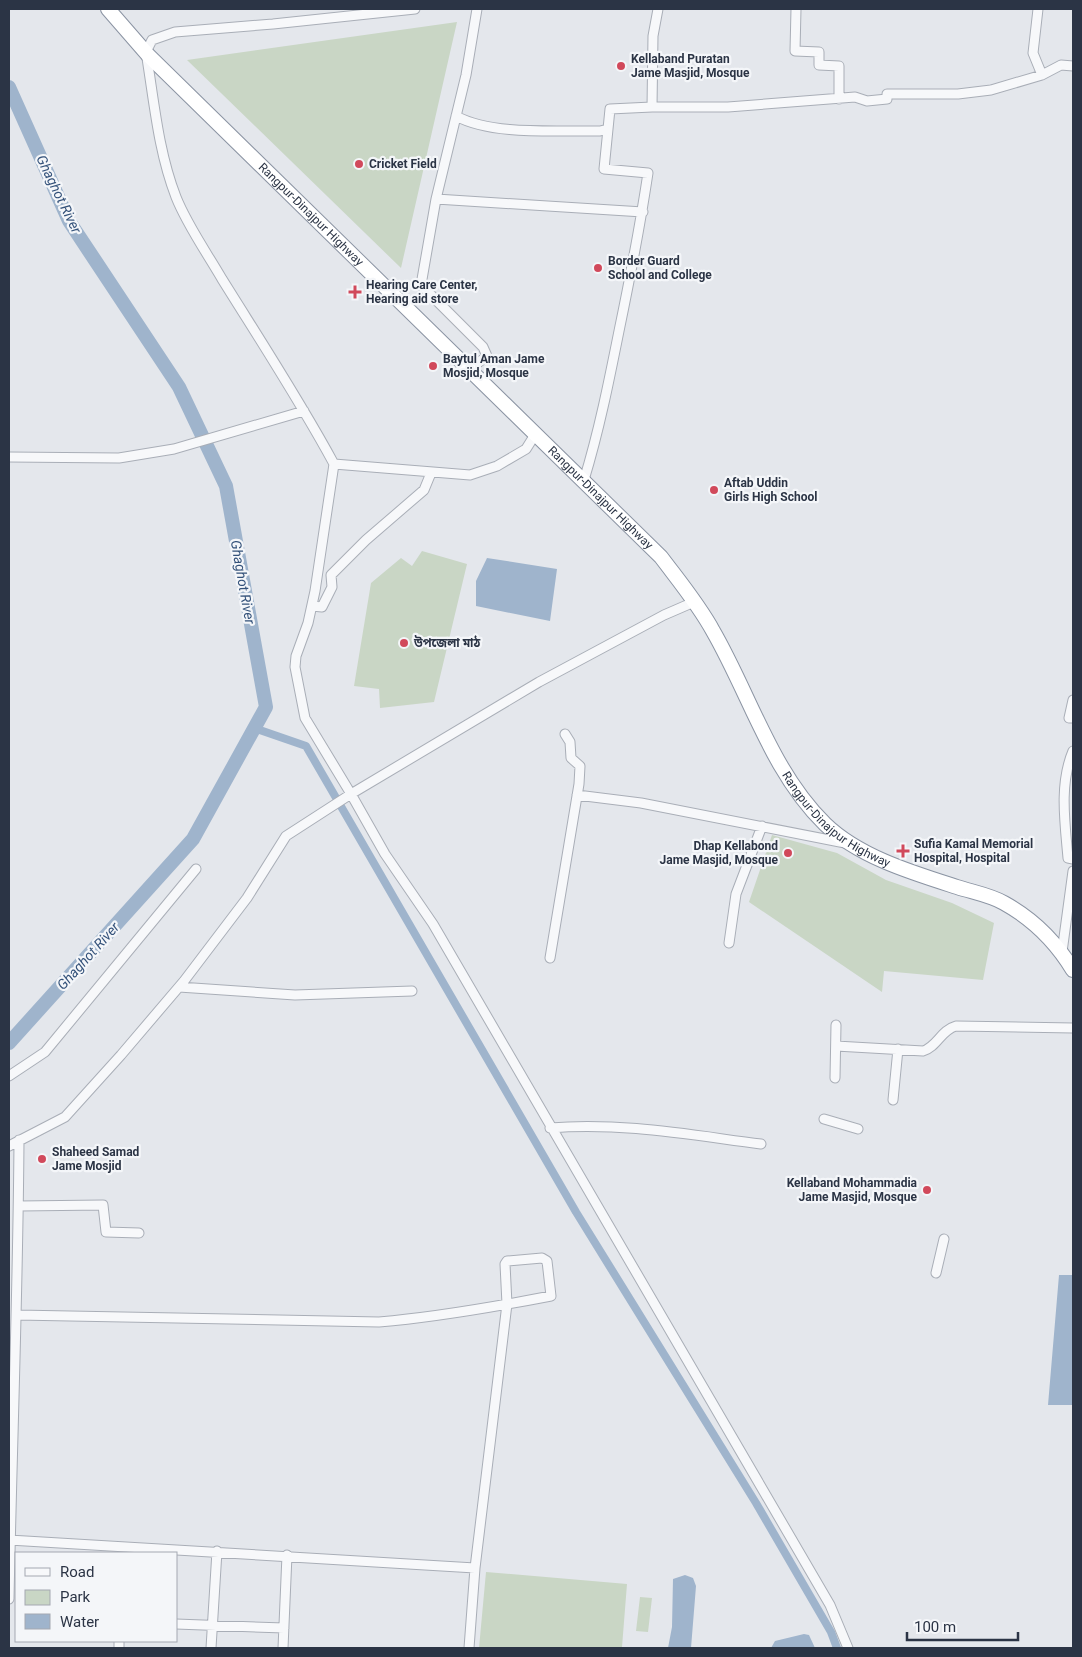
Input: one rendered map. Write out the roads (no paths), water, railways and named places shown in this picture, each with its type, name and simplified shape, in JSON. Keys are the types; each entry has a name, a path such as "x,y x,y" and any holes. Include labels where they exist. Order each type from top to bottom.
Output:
{"highway":[{"name":"Rangpur-Dinajpur Highway","path":"108,9 146,52 661,557 713,631 774,753 802,799 826,825 852,845 931,879 1002,902 1033,922 1062,952 1073,970"}],"street":[{"path":"415,9 175,32 152,40 146,52 163,157 176,198 208,256 304,411 334,464 312,606 296,656 295,667 305,718 384,854 433,924 550,1128 830,1605 848,1648"},
{"path":"470,369 487,356 483,347 420,285 436,199 466,76 477,9"},
{"path":"652,107 653,36 658,9"},
{"path":"796,9 795,51 819,52 819,66 839,66 839,99"},
{"path":"1038,9 1033,53 1042,75"},
{"path":"584,480 604,402 648,173 604,169 610,109 728,107 855,97 867,101 887,99 888,94 958,94 991,90 1042,75 1061,65 1073,66"},
{"path":"456,116 472,125 495,129 600,131 608,129"},
{"path":"436,199 642,212"},
{"path":"9,457 119,458 174,449 304,411"},
{"path":"334,464 470,475 497,466 526,449 536,433"},
{"path":"312,606 322,607 332,587 331,575 366,540 424,490 431,473"},
{"path":"9,1146 65,1117 179,987 247,898 286,836 350,795 539,682 664,615 694,602"},
{"path":"1073,700 1069,718 1073,718"},
{"path":"550,958 577,795 580,766 571,758 570,742 565,734"},
{"path":"1073,751 1070,758 1064,804 1068,858 1073,860"},
{"path":"577,795 641,803 852,845"},
{"path":"729,943 736,894 762,826"},
{"path":"9,1076 45,1052 196,869"},
{"path":"1062,952 1069,931 1073,871"},
{"path":"179,987 295,995 412,991"},
{"path":"835,1078 836,1025"},
{"path":"836,1046 927,1050 945,1030 956,1026 1073,1028"},
{"path":"893,1100 898,1049"},
{"path":"824,1119 858,1129"},
{"path":"550,1128 594,1125 631,1127 761,1144"},
{"path":"9,1599 9,1540 18,1315 19,1140"},
{"path":"19,1206 103,1205 106,1232 139,1233"},
{"path":"936,1273 944,1239"},
{"path":"18,1315 379,1322 420,1319 507,1304 551,1296 546,1261 542,1258 507,1261 507,1304 475,1568 470,1648"},
{"path":"9,1540 125,1550 216,1551 475,1568"},
{"path":"211,1648 216,1551"},
{"path":"283,1648 287,1555"},
{"path":"178,1624 284,1628"}],"water":[{"path":"487,558 557,569 550,621 476,606 476,581"},
{"path":"1059,1275 1073,1275 1073,1405 1048,1405"},
{"path":"685,1575 693,1578 696,1586 691,1648 668,1648 672,1627 673,1579"},
{"path":"804,1634 809,1635 815,1648 771,1648 775,1641"}],"waterway":[{"name":"Ghaghot River","path":"9,87 69,221 179,387 226,486 266,707 193,839 9,1043"},
{"path":"254,728 306,746 576,1212 756,1503 831,1632 837,1648"}],"place":[{"name":"Kellaband Puratan Jame Masjid, Mosque","path":"621,66"},
{"name":"Cricket Field","path":"359,164"},
{"name":"Border Guard School and College","path":"598,268"},
{"name":"Hearing Care Center, Hearing aid store","path":"355,292"},
{"name":"Baytul Aman Jame Mosjid, Mosque","path":"433,366"},
{"name":"Aftab Uddin Girls High School","path":"714,490"},
{"name":"উপজেলা মাঠ","path":"404,643"},
{"name":"Sufia Kamal Memorial Hospital, Hospital","path":"903,851"},
{"name":"Dhap Kellabond Jame Masjid, Mosque","path":"788,853"},
{"name":"Shaheed Samad Jame Mosjid","path":"42,1159"},
{"name":"Kellaband Mohammadia Jame Masjid, Mosque","path":"927,1190"}]}
